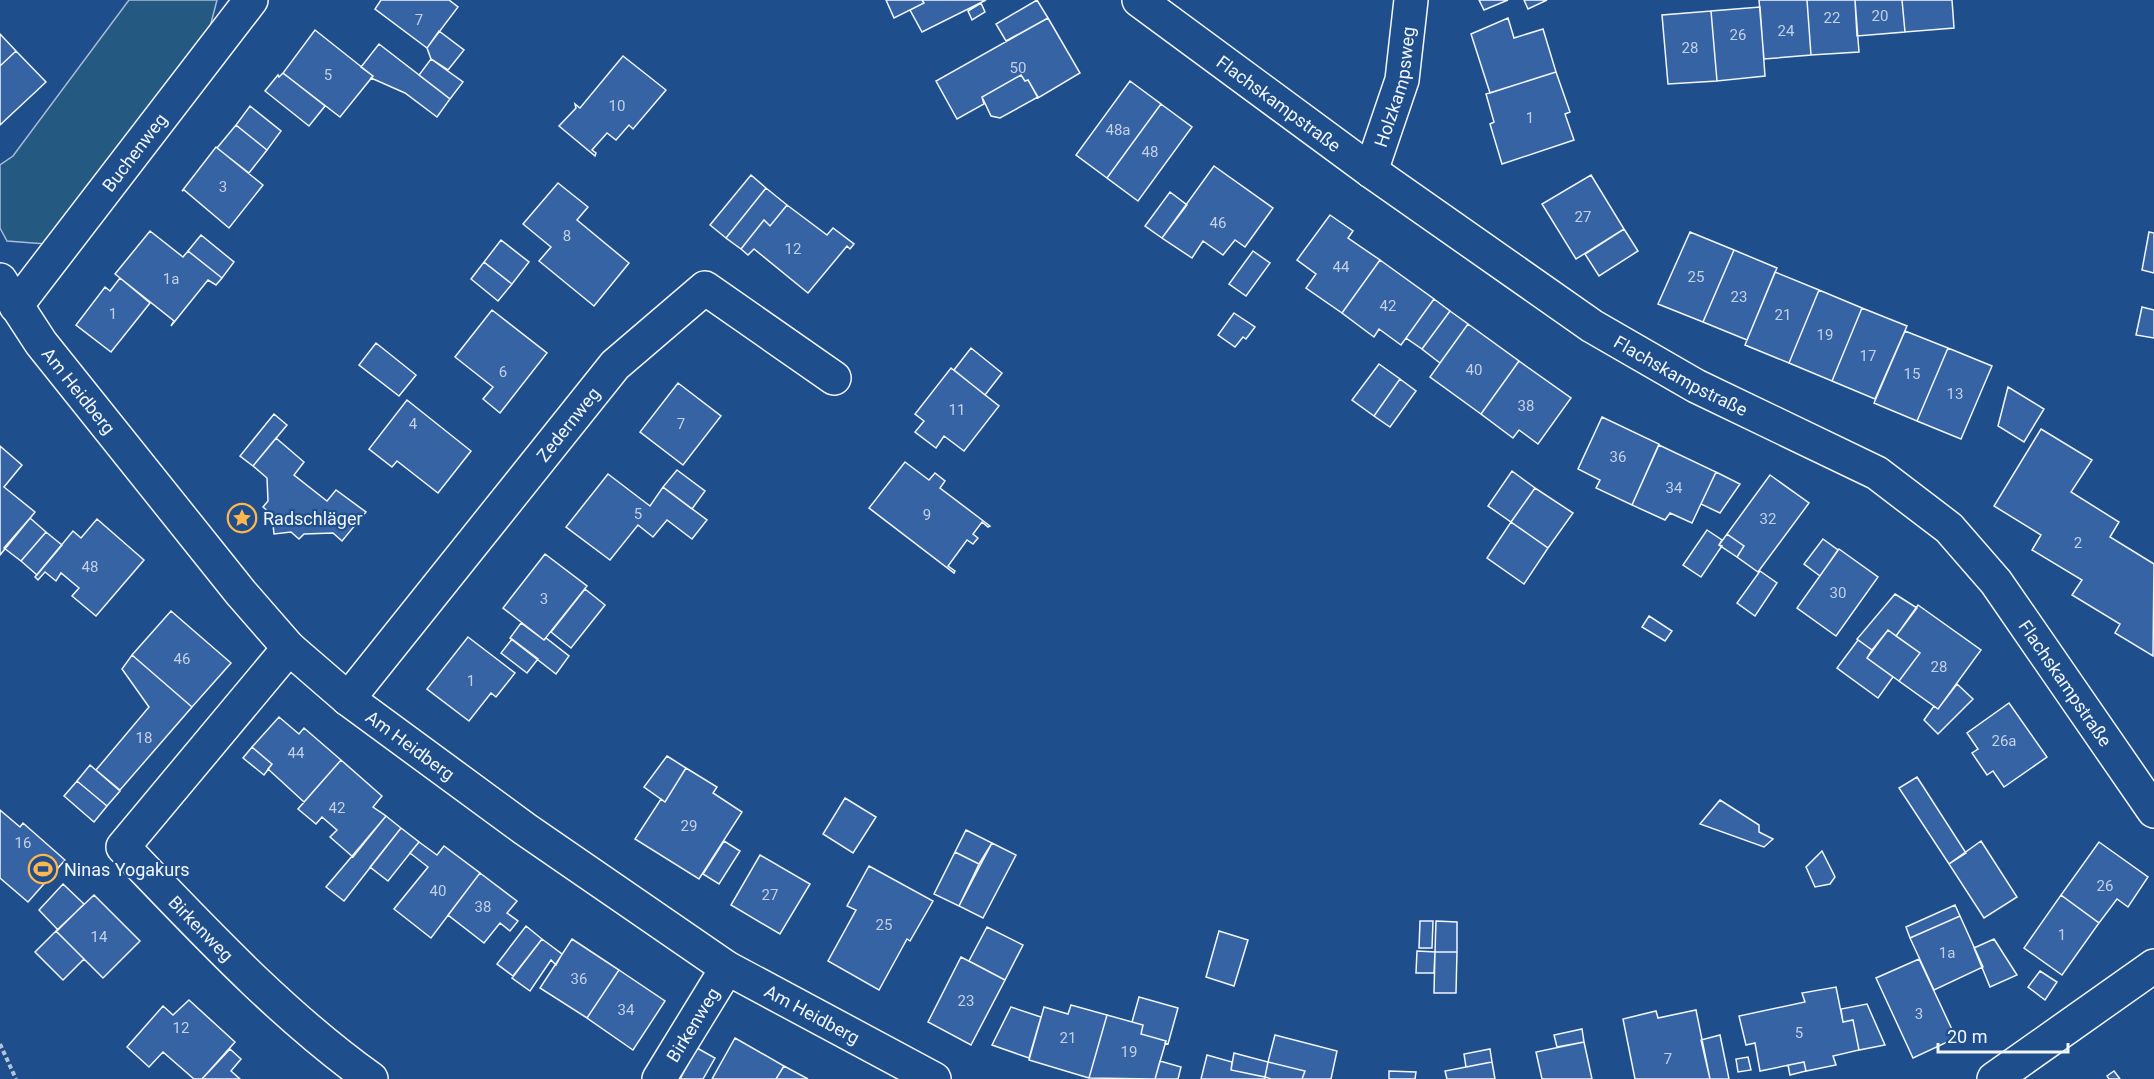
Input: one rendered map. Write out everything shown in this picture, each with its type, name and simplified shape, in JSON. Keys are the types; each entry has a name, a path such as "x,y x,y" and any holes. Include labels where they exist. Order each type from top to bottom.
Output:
{"street":[{"name":"Buchenweg","path":"8,293 250,0"},
{"name":"Flachskampstraße","path":"1138,0 1371,171 1592,326 1696,386 1877,473 1949,528 1996,582 2154,811"},
{"name":"Holzkampsweg","path":"1371,171 1402,80 1411,0"},
{"name":"Zedernweg","path":"348,699 615,365 705,288 834,378"},
{"name":"Am Heidberg","path":"8,293 41,343 233,583 289,648 348,699 525,829 727,968 934,1079"},
{"name":"Birkenweg","path":"289,648 123,847 238,967 347,1062 371,1079"},
{"path":"1994,1079 2154,966"},
{"name":"Birkenweg","path":"659,1079 727,968"}],"path":[{"path":"0,1044 16,1079"}],"shaded area":[{"path":"129,0 217,0 209,31 46,244 7,241 0,228 0,165 13,156"}],"building":[{"path":"381,0 449,0 458,7 427,48 375,9"},
{"path":"886,0 922,0 924,3 894,18"},
{"path":"922,0 986,0 922,32 910,10 924,3"},
{"path":"1037,0 1048,18 1006,41 996,24"},
{"path":"1479,0 1508,0 1484,10"},
{"path":"1524,0 1547,0 1528,9"},
{"path":"1759,0 1807,0 1811,55 1764,59"},
{"path":"1807,0 1855,0 1859,52 1811,55"},
{"path":"1855,0 1902,0 1905,32 1857,36"},
{"path":"1902,0 1952,0 1954,28 1905,32"},
{"path":"981,3 985,12 972,20 968,11"},
{"path":"1760,7 1765,76 1717,81 1711,11"},
{"path":"1711,11 1717,81 1668,84 1662,15"},
{"path":"1048,18 1080,73 1038,98 1028,80 1025,81 1021,75 982,97 984,104 957,119 936,81"},
{"path":"1508,18 1514,38 1543,29 1556,72 1490,93 1471,34"},
{"path":"315,30 373,76 340,117 283,73"},
{"path":"439,31 464,50 448,70 431,59 427,48"},
{"path":"0,34 16,51 0,66"},
{"path":"379,44 450,99 437,117 405,93 371,78 373,76 361,67"},
{"path":"16,51 46,82 0,125 0,66"},
{"path":"623,56 666,90 633,129 629,125 616,140 607,133 592,150 596,153 595,156 559,126 576,108 575,104 580,108"},
{"path":"431,59 463,82 450,99 419,75"},
{"path":"1556,72 1570,112 1565,114 1574,140 1502,164 1490,124 1494,122 1486,94"},
{"path":"283,73 325,106 309,126 265,91 278,75 279,77"},
{"path":"1021,75 1025,81 1028,80 1038,97 1000,118 991,116 982,97"},
{"path":"1130,81 1161,104 1107,178 1076,155"},
{"path":"1161,104 1192,127 1138,201 1107,178"},
{"path":"250,106 281,131 267,150 236,125"},
{"path":"236,125 267,150 249,173 217,148"},
{"path":"216,147 263,185 229,228 184,190 182,191"},
{"path":"1214,166 1273,208 1245,247 1235,240 1223,255 1203,241 1192,258 1162,238"},
{"path":"751,175 766,188 726,238 710,225"},
{"path":"1591,175 1624,229 1576,259 1542,204"},
{"path":"558,183 588,207 577,220 629,263 594,306 539,261 551,247 523,224"},
{"path":"766,188 787,205 770,226 764,220 741,249 726,238"},
{"path":"1170,192 1187,205 1162,238 1145,226"},
{"path":"787,205 827,235 833,228 854,244 850,249 847,246 808,293 754,249 748,255 741,249 764,220 770,226"},
{"path":"1330,215 1353,231 1348,238 1380,260 1342,313 1306,288 1316,274 1297,260"},
{"path":"1624,229 1638,251 1599,276 1585,254"},
{"path":"150,231 183,257 188,251 222,278 216,285 208,280 171,326 174,321 115,274"},
{"path":"1690,232 1734,250 1703,322 1658,304"},
{"path":"2149,232 2154,233 2154,273 2142,270"},
{"path":"201,235 234,262 222,278 188,251"},
{"path":"501,240 529,262 512,284 484,262"},
{"path":"1734,250 1777,268 1747,340 1703,322"},
{"path":"1253,251 1270,263 1246,296 1229,284"},
{"path":"1380,260 1434,299 1401,345 1379,329 1374,337 1342,313"},
{"path":"484,262 512,284 498,301 471,279"},
{"path":"1775,272 1819,290 1789,363 1745,345"},
{"path":"120,278 150,303 111,352 76,325 105,287 110,291"},
{"path":"1819,290 1862,308 1832,381 1789,363"},
{"path":"1434,299 1450,311 1422,349 1406,338"},
{"path":"2142,307 2154,310 2154,338 2136,335"},
{"path":"1862,308 1907,326 1875,399 1832,381"},
{"path":"492,310 547,353 500,413 483,399 493,387 455,357"},
{"path":"1450,311 1468,324 1440,363 1422,349"},
{"path":"1234,313 1255,327 1246,339 1243,337 1235,347 1218,335"},
{"path":"1468,324 1519,361 1481,414 1430,377"},
{"path":"1905,331 1948,348 1917,421 1874,403"},
{"path":"376,343 416,375 399,396 359,365"},
{"path":"971,348 1002,373 985,395 954,370"},
{"path":"1948,348 1992,366 1961,439 1917,421"},
{"path":"1519,361 1571,398 1538,444 1519,430 1513,438 1481,414"},
{"path":"1379,364 1400,379 1374,416 1352,400"},
{"path":"951,368 999,406 964,451 944,436 936,448 915,432 924,421 915,414"},
{"path":"1400,379 1416,391 1390,427 1374,416"},
{"path":"678,383 721,416 683,465 640,432"},
{"path":"2008,387 2044,409 2024,442 1998,426"},
{"path":"407,400 471,451 438,493 397,461 392,467 369,449"},
{"path":"274,414 287,425 253,466 240,456"},
{"path":"1602,417 1659,444 1632,505 1596,488 1600,480 1578,469"},
{"path":"2041,429 2092,460 2071,492 2119,522 2110,537 2154,564 2153,656 2115,633 2120,624 2072,595 2082,580 2032,550 2041,535 1994,506"},
{"path":"276,438 304,462 294,475 327,501 336,490 366,512 342,541 333,533 304,534 299,539 291,532 274,534 272,515 263,507 268,501 267,478 253,466"},
{"path":"1659,445 1716,472 1692,523 1670,513 1665,520 1632,505"},
{"path":"0,446 22,465 4,487 35,512 0,555"},
{"path":"905,462 929,480 935,473 945,481 940,488 990,526 982,522 973,534 978,538 973,544 967,540 948,566 955,571 954,573 869,508"},
{"path":"677,470 705,491 692,509 663,487"},
{"path":"1512,471 1535,488 1511,522 1488,506"},
{"path":"1716,472 1740,484 1720,513 1701,504"},
{"path":"608,474 650,506 663,487 707,520 692,539 667,520 653,537 638,525 610,560 566,527"},
{"path":"1770,475 1809,503 1758,572 1737,557 1744,546 1727,534"},
{"path":"1535,488 1573,513 1548,548 1511,522"},
{"path":"30,518 46,532 21,561 4,548"},
{"path":"97,519 144,560 96,616 72,596 79,588 61,573 56,581 45,572 38,580 35,577 73,531 81,538"},
{"path":"1511,522 1548,548 1524,584 1487,558"},
{"path":"1707,530 1722,540 1719,545 1722,546 1701,577 1683,565"},
{"path":"46,532 62,545 37,575 21,561"},
{"path":"1727,534 1744,546 1737,557 1719,545"},
{"path":"1823,539 1838,550 1820,576 1804,564"},
{"path":"1839,549 1878,577 1836,636 1797,608"},
{"path":"545,554 587,586 544,640 503,608"},
{"path":"1760,571 1777,583 1755,616 1737,603"},
{"path":"585,589 605,605 571,648 551,632"},
{"path":"1895,594 1917,608 1896,636 1888,630 1872,650 1857,639"},
{"path":"1918,605 1981,650 1938,709 1899,681 1920,653 1896,636"},
{"path":"171,611 231,663 192,707 132,655"},
{"path":"1649,616 1672,631 1665,641 1642,627"},
{"path":"521,623 544,640 546,638 569,656 556,674 510,638"},
{"path":"1888,630 1920,653 1899,681 1867,658"},
{"path":"468,637 515,673 496,697 491,693 469,721 427,689"},
{"path":"512,639 538,659 527,673 501,653"},
{"path":"1858,640 1872,650 1867,658 1893,677 1878,698 1837,668"},
{"path":"132,655 192,707 120,790 96,770 149,707 122,669"},
{"path":"1957,684 1973,699 1938,734 1924,720 1934,706 1938,709"},
{"path":"2009,703 2047,757 2004,787 1993,771 1987,775 1972,753 1978,749 1967,733"},
{"path":"279,717 299,734 304,728 341,760 304,802 268,769 272,764 252,747"},
{"path":"252,747 272,764 264,775 243,758"},
{"path":"667,756 686,768 665,802 644,787"},
{"path":"341,760 382,796 373,807 386,816 353,857 330,837 337,830 322,817 316,824 298,809"},
{"path":"90,765 120,791 107,806 77,781"},
{"path":"686,768 717,787 713,793 742,812 699,879 635,839 661,799 665,802"},
{"path":"1917,777 1966,853 1949,864 1899,788"},
{"path":"77,781 107,806 94,822 64,796"},
{"path":"845,798 876,817 853,853 823,834"},
{"path":"1720,800 1759,825 1759,832 1773,839 1764,847 1700,824"},
{"path":"0,810 20,827 23,823 65,860 28,902 0,878"},
{"path":"386,816 401,828 344,901 326,887"},
{"path":"401,828 419,842 388,881 370,867"},
{"path":"966,830 992,843 979,864 955,852"},
{"path":"724,841 740,851 719,884 703,874"},
{"path":"1981,841 2017,897 1984,918 1949,864"},
{"path":"419,842 437,855 444,846 480,873 431,938 394,909 428,867 410,853"},
{"path":"2099,842 2148,877 2128,907 2117,899 2099,923 2061,895"},
{"path":"992,843 1016,855 983,918 959,906"},
{"path":"1822,851 1835,877 1830,884 1815,887 1806,867"},
{"path":"955,852 979,864 959,906 934,894"},
{"path":"760,855 810,884 780,934 731,905"},
{"path":"869,866 933,901 910,941 907,939 879,990 828,961 856,910 847,906"},
{"path":"480,873 517,901 507,913 518,921 510,931 500,923 484,943 448,915"},
{"path":"63,884 84,904 58,930 39,910"},
{"path":"94,895 140,941 103,978 56,931"},
{"path":"2061,895 2099,923 2062,975 2024,948"},
{"path":"1955,905 1960,916 1910,938 1906,927"},
{"path":"1960,916 1983,967 1934,990 1910,938"},
{"path":"1420,921 1433,921 1432,948 1419,948"},
{"path":"1436,921 1457,922 1457,952 1435,952"},
{"path":"526,926 542,939 513,976 497,964"},
{"path":"987,927 1023,945 1005,980 969,961"},
{"path":"56,931 84,959 63,980 35,952"},
{"path":"1219,931 1248,940 1234,986 1206,977"},
{"path":"542,939 562,954 556,965 551,960 530,991 512,978"},
{"path":"572,939 619,970 587,1018 540,988"},
{"path":"1994,939 2017,975 1990,987 1974,948"},
{"path":"1417,951 1435,952 1434,973 1416,973"},
{"path":"1435,952 1457,952 1456,993 1434,993"},
{"path":"961,957 1005,980 971,1045 928,1022"},
{"path":"1919,959 1956,1038 1913,1058 1876,978"},
{"path":"619,970 665,1001 633,1050 587,1018"},
{"path":"2040,971 2057,982 2045,1000 2028,987"},
{"path":"1836,987 1843,1022 1853,1020 1859,1050 1833,1056 1836,1065 1806,1071 1804,1062 1760,1071 1755,1043 1746,1045 1739,1016 1805,1002 1802,993"},
{"path":"1139,997 1178,1008 1168,1044 1165,1043 1166,1041 1141,1034 1143,1025 1132,1022"},
{"path":"189,1000 235,1042 202,1079 194,1079 163,1052 149,1067 127,1047 163,1006 173,1015"},
{"path":"1867,1004 1885,1045 1859,1050 1853,1020 1843,1022 1841,1009"},
{"path":"1071,1005 1107,1015 1089,1078 1029,1060 1044,1007 1068,1014"},
{"path":"1011,1007 1041,1017 1029,1058 992,1045"},
{"path":"1696,1010 1710,1079 1635,1079 1623,1019 1656,1011 1658,1018"},
{"path":"1107,1015 1143,1025 1141,1034 1166,1041 1155,1079 1089,1078"},
{"path":"1582,1029 1584,1042 1557,1047 1554,1035"},
{"path":"1275,1035 1337,1051 1331,1079 1302,1079 1305,1071 1268,1062"},
{"path":"1720,1035 1729,1079 1710,1079 1701,1040"},
{"path":"735,1038 784,1066 776,1079 712,1079"},
{"path":"1584,1042 1592,1079 1542,1079 1536,1052"},
{"path":"697,1048 715,1058 703,1079 680,1079"},
{"path":"230,1049 241,1059 231,1071 240,1079 202,1079"},
{"path":"1490,1049 1492,1062 1466,1067 1464,1054"},
{"path":"1234,1053 1268,1062 1265,1077 1231,1070"},
{"path":"1207,1055 1232,1062 1231,1070 1265,1077 1265,1079 1201,1079"},
{"path":"1748,1057 1751,1070 1738,1072 1736,1059"},
{"path":"1160,1061 1181,1067 1178,1079 1155,1079"},
{"path":"1268,1062 1305,1071 1302,1079 1271,1079 1265,1077"},
{"path":"1492,1062 1495,1079 1447,1079 1445,1071"},
{"path":"1804,1062 1806,1071 1790,1075 1788,1065"},
{"path":"784,1066 808,1079 776,1079"},
{"path":"1389,1071 1416,1072 1415,1079 1389,1079"},
{"path":"2114,1071 2120,1079 2109,1079 2107,1076"}],"place":[{"name":"Radschläger","path":"242,518"},
{"name":"Ninas Yogakurs","path":"43,869"}]}
